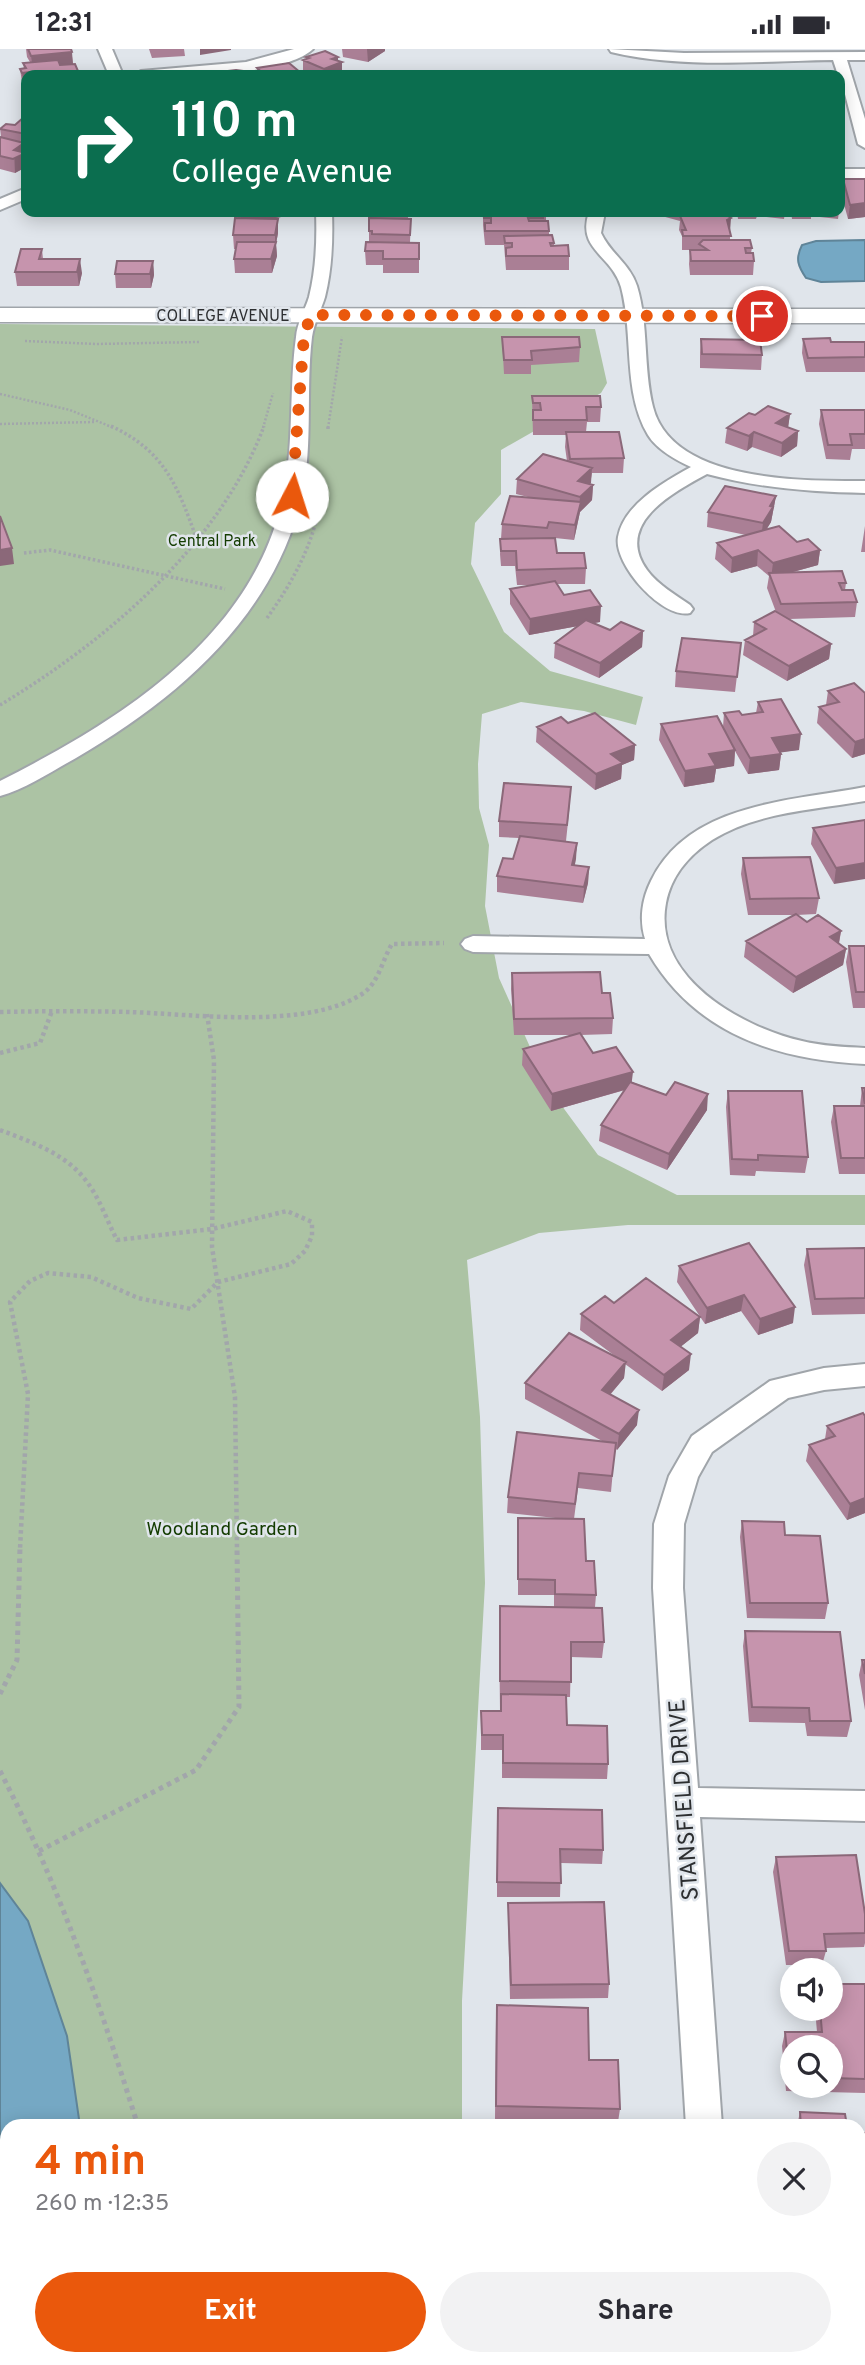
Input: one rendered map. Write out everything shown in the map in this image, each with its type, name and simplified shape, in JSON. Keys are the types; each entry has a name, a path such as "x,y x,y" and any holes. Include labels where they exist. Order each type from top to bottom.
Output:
{"main road":[{"name":"COLLEGE AVENUE","path":"0,315 865,316"}],"street":[{"path":"106,49 114,70"},
{"path":"200,70 247,66 284,58 306,49"},
{"path":"616,49 649,55 865,56"},
{"path":"839,56 843,70"},
{"path":"845,76 865,144"},
{"path":"845,174 865,174"},
{"path":"0,205 21,195"},
{"path":"0,789 68,754 153,696 198,658 252,594 275,551 291,506 304,335 319,287 324,217"},
{"path":"596,217 593,239 626,277 634,316 646,414 661,438 705,467 774,484 865,487"},
{"path":"683,609 639,573 629,546 629,531 645,505 705,467"},
{"path":"865,794 765,812 720,828 684,851 665,875 655,896 652,921 657,947 664,963 703,1004 734,1022 795,1048 865,1056"},
{"path":"473,944 657,947"},
{"path":"684,1476 702,1444 780,1389 824,1379 865,1375"},
{"name":"STANSFIELD DRIVE","path":"684,1476 669,1524 668,1588 704,2119"},
{"path":"684,1802 865,1806"}],"path":[{"path":"23,341 96,344 202,341"},
{"path":"0,705 38,682 146,598 197,540 258,444 274,387"},
{"path":"0,394 39,402 99,422 137,441 160,462 179,489 197,540"},
{"path":"0,424 99,422"},
{"path":"24,553 50,550 281,599"},
{"path":"0,1012 207,1014 299,1013 330,1009 352,1000 377,980 392,944 473,944"},
{"path":"0,1053 40,1043 52,1011"},
{"path":"39,1851 196,1770 239,1707 235,1397 212,1229 214,1060 207,1014"},
{"path":"0,1130 33,1142 65,1160 94,1192 117,1240 212,1229 287,1211 312,1222 312,1236 305,1251 291,1264 218,1282 191,1309 138,1298 91,1277 48,1273 30,1281 10,1302 28,1394 17,1660 0,1694"},
{"path":"0,1771 27,1821 102,2009 136,2119"}],"green space":[{"name":"Central Park","path":"0,324 595,329 607,383 601,393 501,450 501,494 475,523 471,564 504,632 550,671 643,697 636,725 584,711 521,702 482,714 478,764 479,808 489,845 485,906 499,978 548,1087 598,1155 677,1195 865,1195 865,1225 628,1225 539,1233 467,1260 480,1417 485,1583 462,2001 462,2119 0,2119"}],"water":[{"path":"865,240 865,281 821,282 806,278 799,266 798,258 802,245 816,241"},
{"path":"0,1883 28,1921 67,2036 79,2119 0,2119"}],"building":[{"path":"28,49 71,49 72,52 31,56"},
{"path":"325,51 338,57 332,59 342,62 324,69 303,60 309,58 306,57"},
{"path":"58,60 60,65 75,64 78,70 21,71 20,69 26,68 23,63"},
{"path":"289,63 297,70 259,70 257,68"},
{"path":"21,120 21,133 0,129 6,124 15,125"},
{"path":"0,137 21,142 14,150 21,152 21,155 13,159 0,156"},
{"path":"845,179 865,179 865,203 850,205"},
{"path":"543,217 528,218 529,221 548,221 549,231 485,231 485,223 491,223 491,218 484,218"},
{"path":"680,217 731,218 727,220 731,236 683,236 682,230 686,230"},
{"path":"235,218 278,219 275,235 233,235"},
{"path":"369,218 411,219 410,235 372,234 372,231 369,231"},
{"path":"552,235 554,243 550,243 551,246 568,245 569,256 506,256 506,248 512,247 512,243 505,243 504,236"},
{"path":"703,240 750,240 752,248 745,248 746,253 753,253 754,261 691,261 690,250 708,250 699,244"},
{"path":"237,242 276,242 271,259 234,259"},
{"path":"366,242 419,243 419,259 383,259 383,251 365,251"},
{"path":"21,249 42,249 39,259 80,259 77,272 15,272"},
{"path":"117,261 153,261 150,274 115,274"},
{"path":"502,337 579,337 580,347 531,351 532,360 504,360"},
{"path":"830,338 831,342 865,342 865,357 808,358 803,339"},
{"path":"701,339 760,340 762,355 702,354"},
{"path":"532,396 600,396 601,407 586,407 587,420 533,420 533,410 541,410 540,403 533,403"},
{"path":"768,406 790,414 776,423 798,431 782,443 754,432 749,436 727,428 749,413 755,415"},
{"path":"821,410 865,410 865,434 850,434 852,445 828,445"},
{"path":"566,432 619,432 624,458 570,459"},
{"path":"543,454 592,468 578,481 593,485 580,497 517,479"},
{"path":"725,486 776,496 763,523 708,512"},
{"path":"510,496 581,502 575,525 549,522 547,528 502,524"},
{"path":"0,516 12,548 0,550"},
{"path":"779,526 797,542 808,539 820,550 773,563 758,550 732,558 717,543"},
{"path":"555,538 557,553 584,553 586,568 517,570 516,551 501,551 500,539"},
{"path":"842,571 846,583 839,583 842,590 853,590 857,602 781,604 769,573"},
{"path":"555,581 564,595 590,590 601,606 530,619 510,589"},
{"path":"775,611 831,644 789,666 745,640 766,629 754,622"},
{"path":"586,620 610,630 621,622 643,631 600,663 555,643"},
{"path":"682,638 741,643 737,677 676,671"},
{"path":"854,683 865,693 865,739 855,742 819,707 839,702 828,691"},
{"path":"781,699 801,734 772,738 781,754 750,758 724,713 739,711 742,715 763,712 758,702"},
{"path":"595,713 635,745 611,754 623,763 596,774 537,727 561,717 568,723"},
{"path":"717,716 735,750 709,754 716,766 685,771 661,724"},
{"path":"504,783 571,787 567,825 499,821"},
{"path":"865,820 865,863 836,868 813,828"},
{"path":"520,836 577,843 572,865 589,867 584,887 497,876 503,858 513,859"},
{"path":"810,857 819,898 750,899 743,858"},
{"path":"796,914 807,922 818,915 841,931 830,937 846,949 796,977 746,941"},
{"path":"849,946 865,946 865,992 856,992"},
{"path":"600,972 602,993 610,993 613,1018 514,1019 512,973"},
{"path":"580,1033 593,1053 616,1047 633,1072 552,1094 523,1049"},
{"path":"630,1082 666,1095 675,1082 708,1094 669,1154 601,1125"},
{"path":"728,1091 802,1091 808,1157 758,1155 758,1160 732,1159"},
{"path":"834,1106 865,1106 865,1158 841,1158"},
{"path":"749,1243 795,1307 760,1319 744,1295 707,1308 679,1266"},
{"path":"865,1248 865,1298 815,1299 807,1249"},
{"path":"646,1278 700,1317 671,1340 691,1354 664,1375 581,1314 605,1296 614,1303"},
{"path":"569,1333 626,1362 602,1390 639,1410 619,1434 525,1383"},
{"path":"863,1413 865,1498 850,1504 809,1445 835,1436 827,1426"},
{"path":"517,1432 616,1443 612,1476 579,1473 575,1504 508,1497"},
{"path":"518,1518 584,1519 586,1561 594,1561 596,1595 555,1594 555,1580 518,1579"},
{"path":"742,1521 784,1522 785,1535 820,1536 828,1603 750,1603"},
{"path":"500,1606 602,1608 604,1642 571,1642 571,1682 500,1681"},
{"path":"745,1631 840,1632 851,1721 810,1721 809,1708 752,1707"},
{"path":"501,1694 566,1695 567,1725 607,1726 608,1764 503,1763 503,1735 482,1735 481,1711 501,1711"},
{"path":"498,1808 602,1810 603,1850 560,1849 561,1883 497,1882"},
{"path":"856,1855 865,1914 865,1933 824,1934 826,1951 789,1951 776,1857"},
{"path":"604,1902 609,1984 511,1985 508,1903"},
{"path":"843,1984 865,1984 865,2079 843,2078 843,2035 785,2035 785,2032 822,2032 821,2021 843,2021"},
{"path":"497,2005 588,2008 589,2060 618,2060 620,2109 496,2106"},
{"path":"800,2112 845,2114 846,2119 800,2119"}],"route":[{"path":"292,496 304,335 311,315 762,316"}],"park label":[{"name":"Woodland Garden","path":"222,1528"}]}
